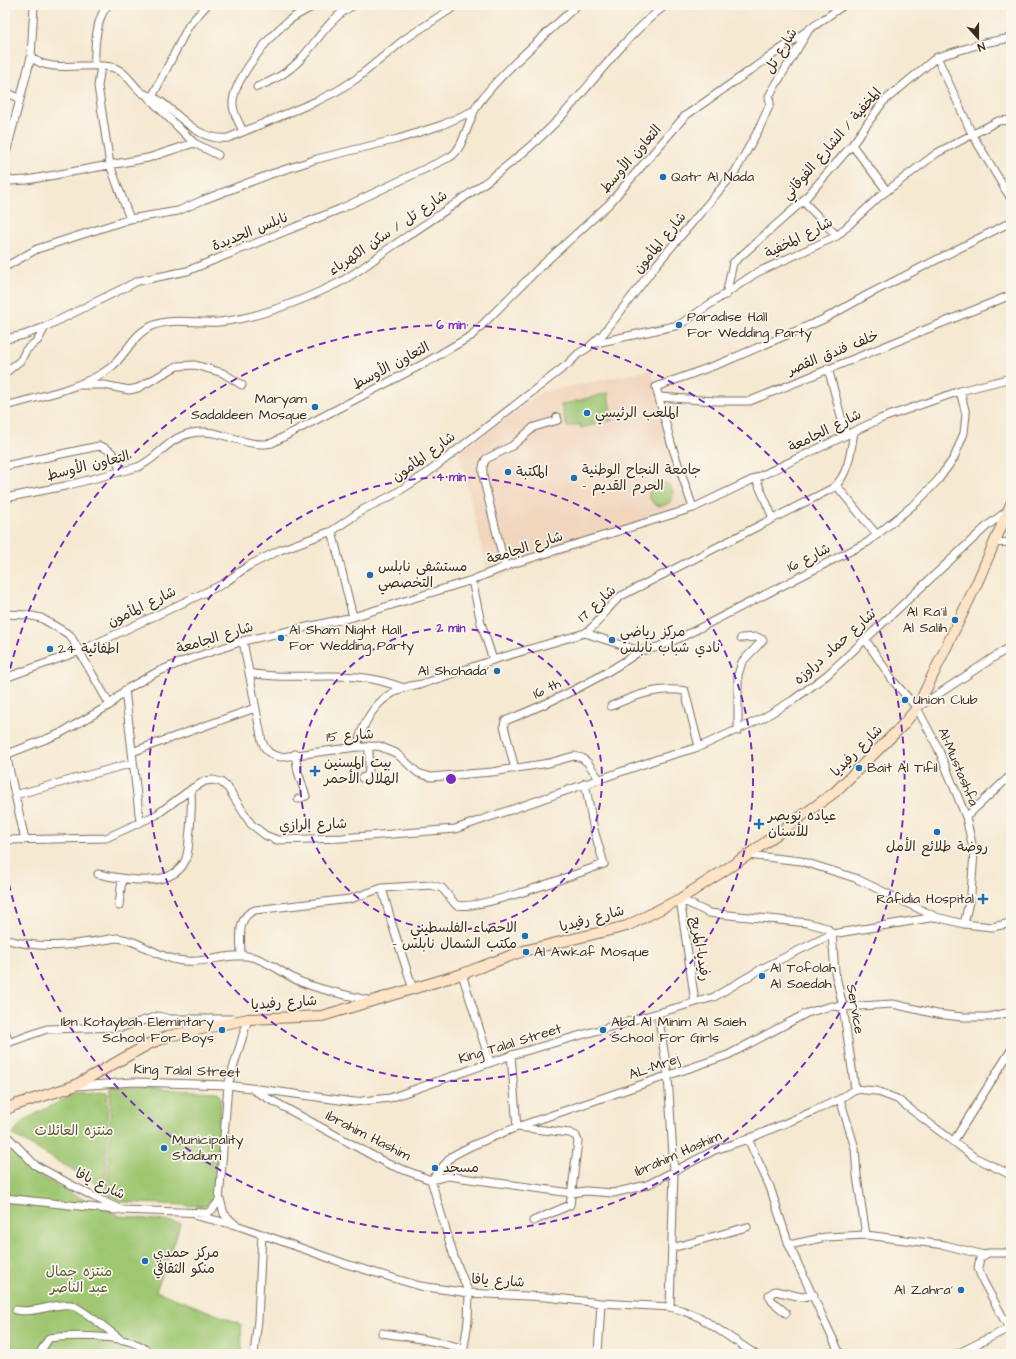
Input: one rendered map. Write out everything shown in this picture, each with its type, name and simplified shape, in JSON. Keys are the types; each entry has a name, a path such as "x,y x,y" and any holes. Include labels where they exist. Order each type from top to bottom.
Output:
{"main road":[{"name":"شارع رفيديا","path":"5,1110 14,1105 74,1086 112,1067 149,1044 168,1036 248,1019 322,1016 373,1002 462,974 523,951 627,926 680,899 748,855 835,792 902,726 917,708 977,583 1009,507"}],"street":[{"path":"108,5 103,9 95,43 98,66 98,86 110,164 130,219"},
{"path":"149,96 189,25 207,5"},
{"path":"243,132 232,104 235,90 260,50 286,23 316,5"},
{"path":"149,96 171,110 192,128 206,136 223,138 243,132 337,91 356,79 405,39 457,5"},
{"name":"نابلس الجديدة","path":"5,339 24,335 45,327 138,281 187,271 340,209 450,158 458,149 475,110 492,87 577,5"},
{"name":"شارع تل / سكن الكهرباء","path":"5,406 65,388 100,375 118,361 138,334 152,325 171,322 213,323 242,318 312,295 353,275 390,247 480,186 524,152 565,112 593,78 637,31 666,5"},
{"name":"شارع تل","path":"770,104 771,93 810,28 844,5"},
{"path":"257,87 277,78 294,66 328,25 350,6"},
{"path":"5,157 19,98 31,57 32,7"},
{"name":"التعاون الأوسط","path":"5,498 65,486 143,465 168,443 180,436 194,432 215,432 261,445 279,441 329,412 351,403 425,363 471,336 540,267 609,204 685,116 810,28"},
{"name":"المخفية / الشارع الفوقاني","path":"726,295 733,263 803,201 852,145 883,102 937,57 984,43 1011,38"},
{"path":"31,57 37,63 47,66 98,66 114,68 124,74 149,96 194,144 218,155"},
{"path":"937,57 972,134 1011,199"},
{"path":"5,92 19,98"},
{"name":"شارع المأمون","path":"5,678 80,651 223,584 248,566 280,550 332,531 364,509 400,491 426,474 568,364 606,330 656,264 733,175 751,144 770,104"},
{"name":"نابلس الجديدة","path":"5,267 37,249 130,219 178,212 202,200 271,174 317,159 398,139 435,128 475,110"},
{"name":"شارع المخفية","path":"584,350 600,341 679,325 726,295 756,273 836,236 887,191 937,153 998,121 1011,120"},
{"path":"5,176 11,181 27,180 159,155 194,144"},
{"path":"852,145 887,191"},
{"path":"803,201 836,236"},
{"path":"693,508 671,443 656,387 724,362 824,319 869,294 1011,222"},
{"name":"خلف فندق القصر","path":"659,397 715,401 750,401 828,368 1011,295"},
{"path":"5,373 21,360 26,350 38,340 45,327"},
{"path":"79,385 104,385 129,390 138,388 177,366 195,365 223,373 242,386"},
{"path":"828,368 846,435"},
{"name":"شارع الجامعة","path":"6,754 59,734 110,705 125,690 156,672 184,660 243,641 353,617 472,580 505,567 693,508 854,431 909,408 960,391 1011,378"},
{"name":"شارع 16","path":"640,650 676,640 868,542 877,535 917,502 938,480 954,458 964,433 966,414 960,391"},
{"path":"505,567 484,481 482,468 483,464 486,459 512,446 534,427 558,420 557,417"},
{"path":"854,431 849,462 836,485 877,535"},
{"path":"5,466 99,446 114,454 120,472"},
{"path":"756,479 773,518"},
{"name":"شارع 17","path":"357,747 362,728 371,712 382,699 404,688 422,684 493,660 585,633 596,624 612,604 621,596 836,485"},
{"name":"شارع حماد دراوزه","path":"585,783 699,747 738,731 763,718 802,694 836,667 1009,507"},
{"path":"332,531 353,617"},
{"path":"993,543 1011,542"},
{"path":"472,580 481,623 493,660"},
{"path":"5,614 27,615 54,624 70,635 110,705"},
{"path":"585,633 640,650"},
{"path":"738,731 738,675 742,662 763,640 757,636 741,638"},
{"name":"Al-Mustashfa","path":"865,639 894,682 917,708 938,748 966,817 974,854 971,893 964,924"},
{"name":"شارع 15","path":"243,641 262,741 267,751 277,757 357,747 379,746 391,750 401,756 414,770 426,776 492,772 549,763 570,757 578,757 588,763 599,779"},
{"path":"917,708 1011,646"},
{"name":"16 th","path":"515,768 504,726 505,721 558,700 622,664 640,650"},
{"path":"249,673 264,676 338,677 377,680 404,688"},
{"path":"611,706 640,694 674,689 685,691 699,747"},
{"path":"125,690 140,822"},
{"path":"132,752 256,708"},
{"path":"362,778 367,776 369,772 369,746"},
{"path":"6,754 25,840"},
{"path":"295,754 298,772 306,796 298,799"},
{"path":"15,795 133,763"},
{"path":"966,817 1011,775"},
{"name":"شارع الرازي","path":"5,840 101,839 156,815 205,781 213,780 221,782 228,788 240,810 254,828 271,839 289,840 455,829 585,783"},
{"path":"240,956 241,923 245,916 251,912 350,900 382,888 435,885 442,888 453,903 463,906 488,902 604,864 594,830 585,783"},
{"path":"98,874 122,879 146,880 169,876 178,870 184,863 189,851 192,814 191,790"},
{"path":"748,855 801,861 855,878 936,917 964,924 992,927 1011,924"},
{"path":"119,906 122,879"},
{"path":"382,888 413,989"},
{"path":"680,899 709,913 808,923 827,928 832,934"},
{"name":"رفيديا-المريج","path":"680,899 695,1002"},
{"name":"King Talal Street","path":"74,1086 133,1082 228,1085 248,1086 354,1102 390,1098 490,1062 714,997 762,968 832,934 936,917"},
{"name":"Service","path":"832,934 835,972 843,1007 855,1089"},
{"path":"5,939 34,946 52,947 117,938 126,939 165,958 186,962 203,962 240,956 258,959 300,982 373,1002"},
{"path":"462,974 490,1062"},
{"name":"AL-Mrej","path":"432,1180 452,1156 471,1146 517,1127 728,1055 807,1013 831,1006 843,1007 892,1004 937,1014 962,1017 989,1017 1011,1012"},
{"path":"658,1014 668,1076 674,1171 670,1307"},
{"path":"5,1031 7,1043 46,1029 123,1028 158,1016 170,1019 248,1019 228,1085 220,1197 224,1214 236,1225"},
{"path":"953,1142 1011,1050"},
{"path":"510,1056 517,1127 570,1133 576,1136 578,1141 570,1205 533,1221"},
{"name":"Ibrahim Hashim","path":"248,1086 388,1164 432,1180 448,1176 572,1193 586,1191 613,1193 647,1185 715,1150 748,1139 840,1100 855,1089"},
{"path":"855,1089 868,1090 890,1096 974,1157 1011,1176"},
{"path":"840,1100 855,1148 857,1176 866,1235"},
{"name":"شارع يافا","path":"5,1134 35,1165 92,1196 122,1210 207,1213 212,1210 220,1197"},
{"path":"748,1139 770,1187 789,1245 814,1295 840,1354"},
{"path":"382,1333 440,1342 464,1352 470,1293 454,1257 432,1180"},
{"path":"5,1198 122,1210"},
{"name":"شارع يافا","path":"183,1213 236,1225 346,1264 412,1284 470,1293 546,1297 601,1303 670,1307 688,1312 701,1318 755,1354"},
{"path":"672,1248 748,1227"},
{"path":"254,1354 258,1320 262,1234"},
{"path":"789,1245 826,1237 866,1235 945,1245 984,1255"},
{"path":"957,1354 1010,1329 983,1281 978,1268 980,1258 984,1255 992,1252 1011,1253"},
{"path":"786,1312 772,1301 769,1295 774,1291 802,1297 814,1295"},
{"path":"598,1354 601,1303"},
{"path":"16,1310 27,1312 57,1306 73,1305 123,1341"},
{"path":"39,1354 49,1338 70,1335 138,1344 151,1354"}],"shaded area":[{"name":"جامعة النجاح الوطنية - الحرم القديم","path":"651,370 691,504 490,580 459,452 541,392"}],"green space":[{"name":"الملعب الرئيسي","path":"608,393 612,420 581,428 580,424 567,427 561,405"},
{"path":"661,482 670,485 673,494 670,503 661,506 652,503 649,494 652,485"},
{"name":"Municipality Stadium","path":"111,1087 217,1092 221,1097 217,1200 210,1200 207,1205 203,1206 123,1202 108,1195"},
{"name":"منتزه العائلات","path":"108,1092 106,1189 13,1135 24,1120 76,1093"},
{"name":"منتزه جمال عبد الناصر","path":"5,1145 37,1174 72,1194 120,1216 180,1223 176,1238 156,1291 241,1324 242,1354 5,1354"}],"place":[{"name":"Qatr Al Nada","path":"663,177"},
{"name":"Paradise Hall For Wedding Party","path":"679,325"},
{"name":"Maryam Sadaldeen Mosque","path":"315,407"},
{"name":"الملعب الرئيسي","path":"587,413"},
{"name":"المكتبة","path":"508,472"},
{"name":"جامعة النجاح الوطنية - الحرم القديم","path":"574,478"},
{"name":"مستشفى نابلس التخصصي","path":"370,575"},
{"name":"Al Ra'il Al Salih","path":"955,620"},
{"name":"Al Sham Night Hall For Wedding Party","path":"281,638"},
{"name":"مركز رياضي نادي شباب نابلس","path":"612,640"},
{"name":"اطفائية 24","path":"50,649"},
{"name":"Al Shohada'","path":"497,671"},
{"name":"Union Club","path":"905,700"},
{"name":"Bait Al Tifil","path":"859,768"},
{"name":"بيت المسنين الهلال الأحمر","path":"315,771"},
{"name":"عياده نويصر للأسنان","path":"759,824"},
{"name":"روضة طلائع الأمل","path":"937,832"},
{"name":"Rafidia Hospital","path":"983,899"},
{"name":"الاحصاء الفلسطيني - مكتب الشمال نابلس","path":"525,936"},
{"name":"Al Awkaf Mosque","path":"526,952"},
{"name":"Al Tofolah Al Saedah","path":"762,976"},
{"name":"Ibn Kotaybah Elemintary School For Boys","path":"222,1030"},
{"name":"Abd Al Minim Al Saieh School For Girls","path":"603,1030"},
{"name":"Municipality Stadium","path":"164,1148"},
{"name":"مسجد","path":"435,1168"},
{"name":"مركز حمدي منكو الثقافي","path":"145,1261"},
{"name":"Al Zahra'","path":"961,1290"}]}
